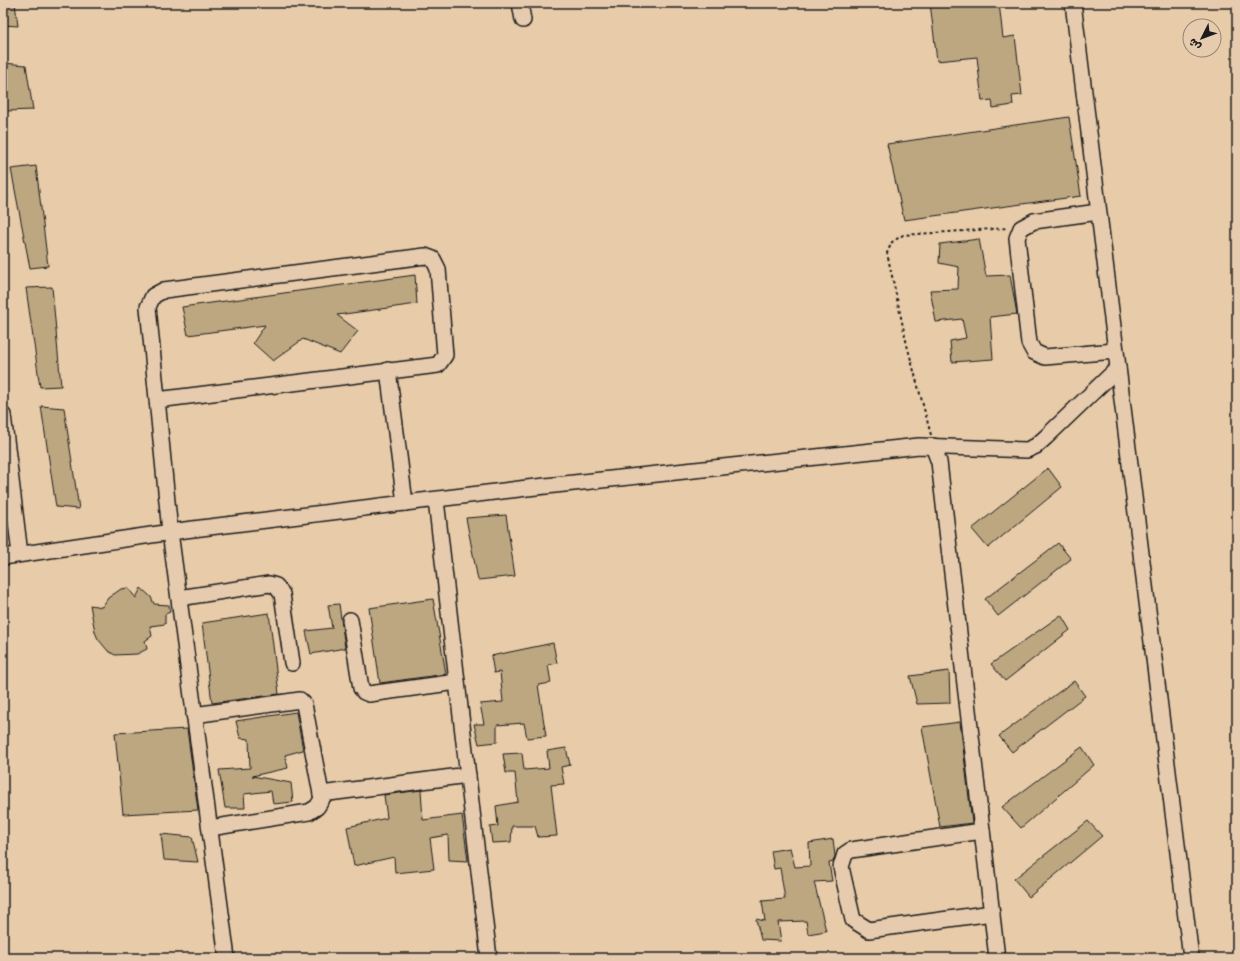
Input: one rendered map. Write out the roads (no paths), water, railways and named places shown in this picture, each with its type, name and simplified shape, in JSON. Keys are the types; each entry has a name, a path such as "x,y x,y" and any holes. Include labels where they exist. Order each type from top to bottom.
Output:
{"lane":[{"path":"520,3 523,20"},
{"path":"1072,3 1191,958"},
{"path":"1098,212 1034,220 1021,228 1017,238 1029,343 1034,352 1045,357 1115,351"},
{"path":"157,400 388,370 438,365 445,355 438,269 432,259 425,256 164,290 153,296 148,307 157,400 170,532 227,958"},
{"path":"3,556 170,532 621,478 934,446 1027,450 1036,446 1046,437 1118,368"},
{"path":"388,370 405,503"},
{"path":"3,415 20,554"},
{"path":"934,446 939,462 997,958"},
{"path":"436,500 489,958"},
{"path":"179,598 269,584 276,586 282,594 292,663"},
{"path":"350,620 361,688 364,692 369,694 457,682"},
{"path":"194,715 300,700 304,704 322,798 317,807 309,812 210,828"},
{"path":"321,794 468,775"},
{"path":"982,831 851,850 844,854 841,867 853,920 869,930 992,913"}]}
